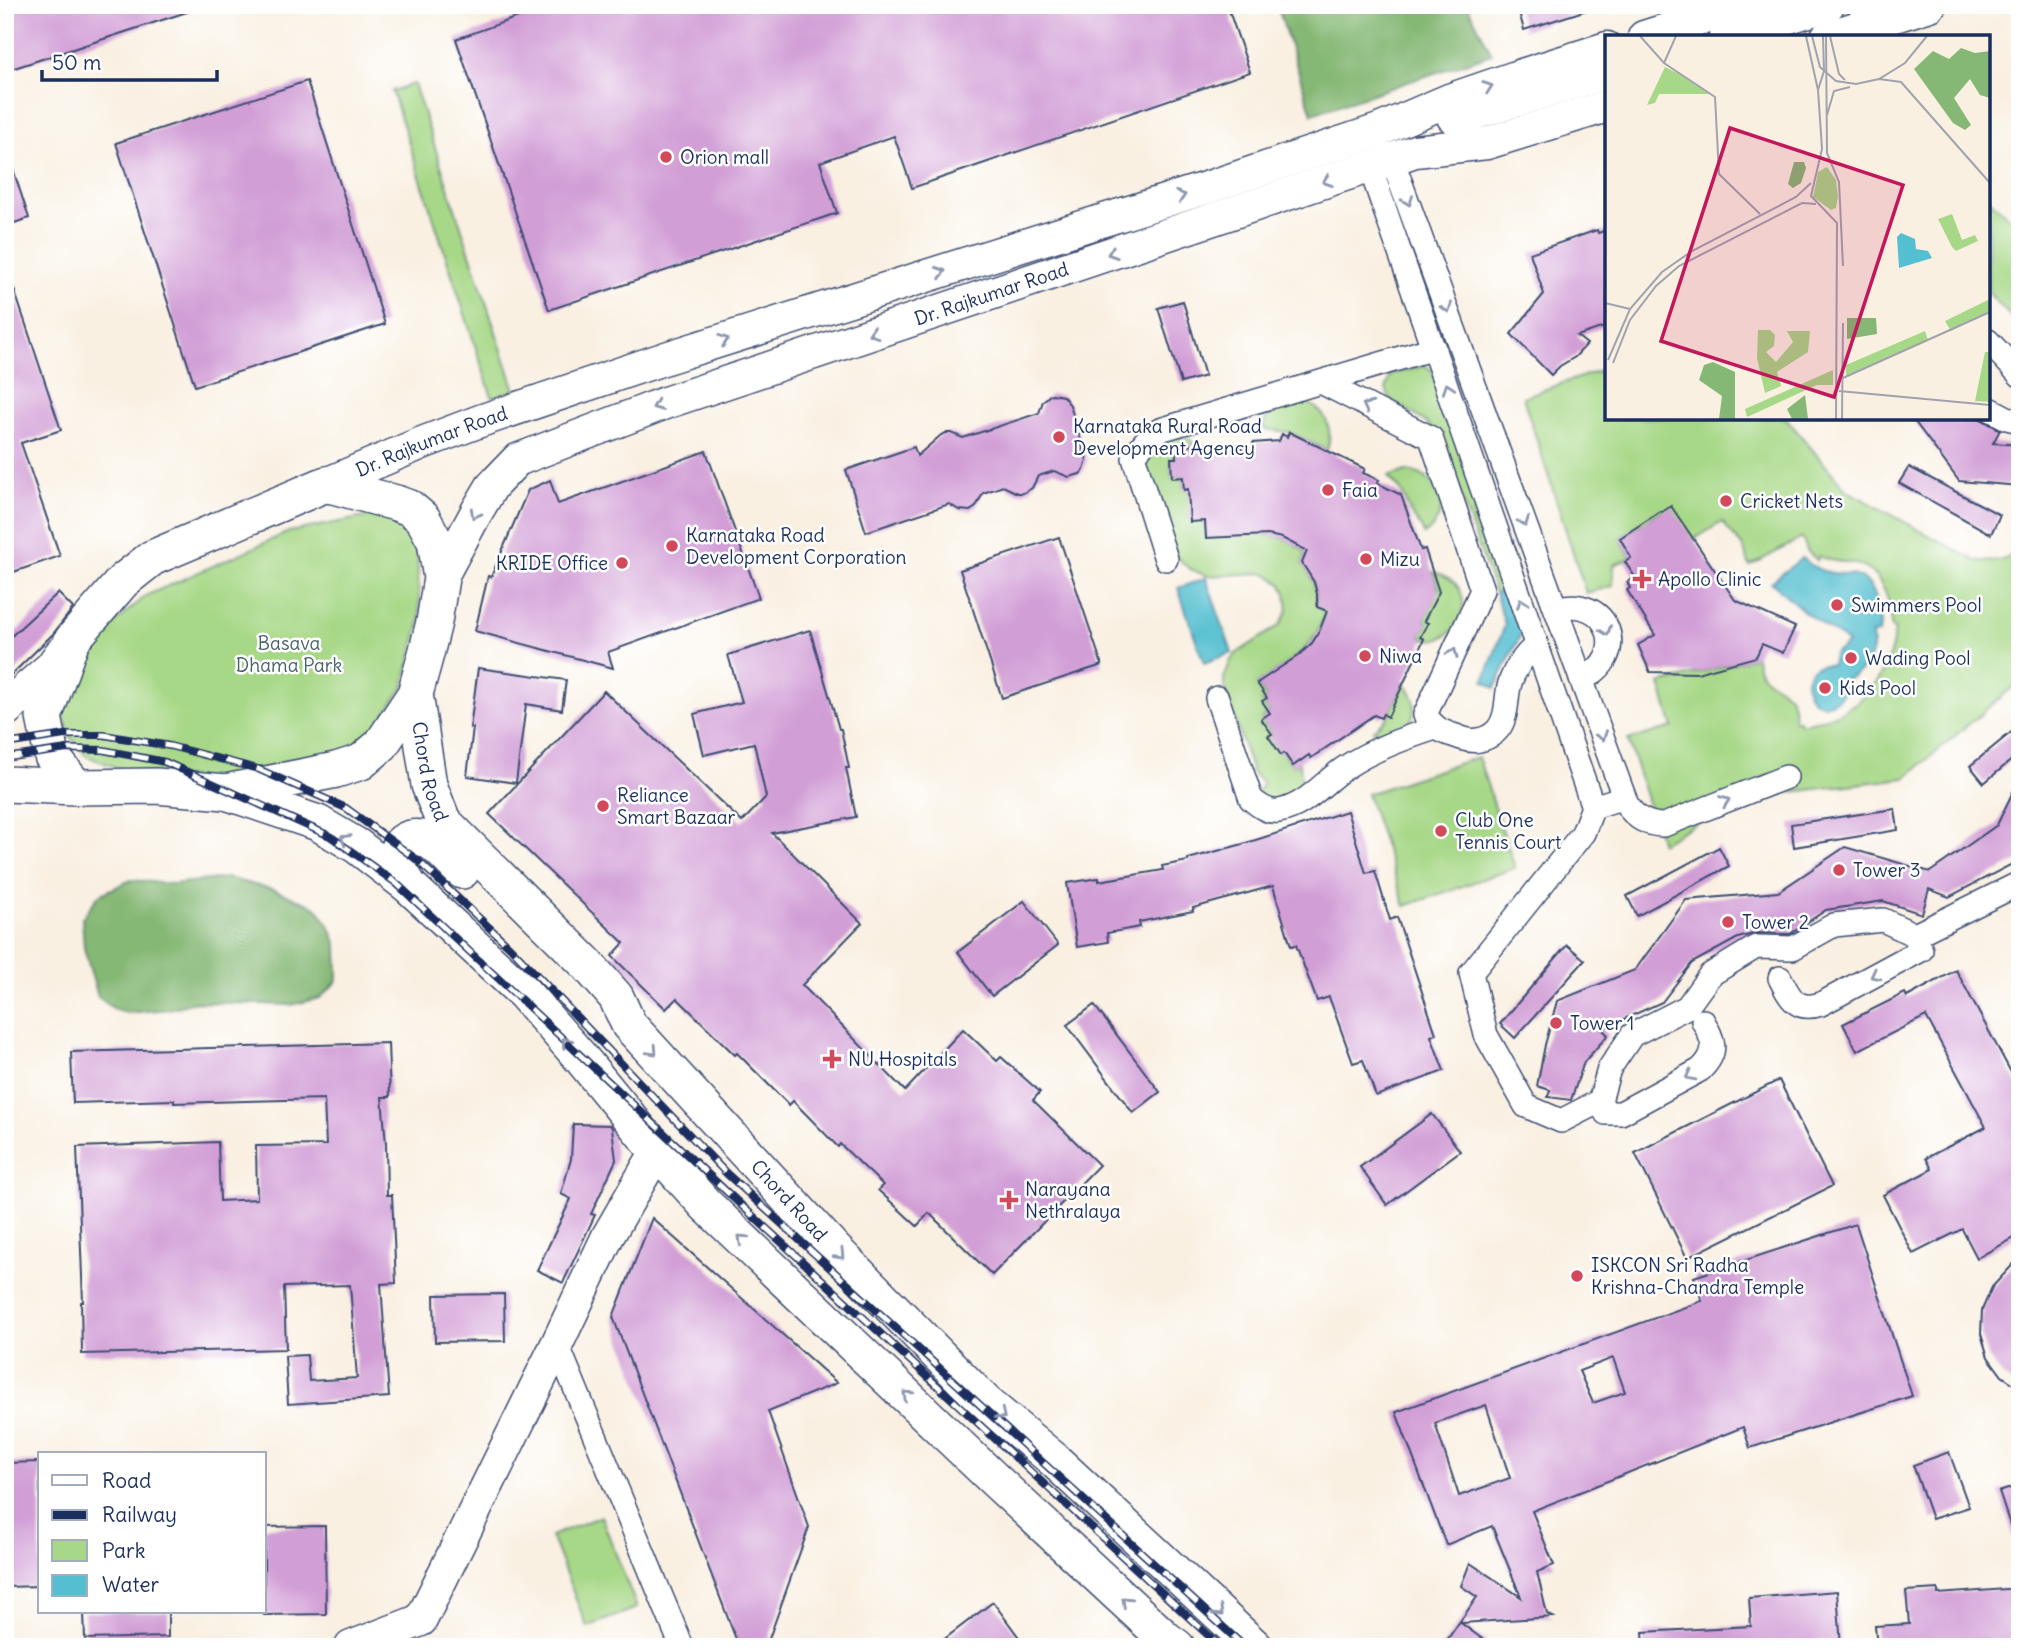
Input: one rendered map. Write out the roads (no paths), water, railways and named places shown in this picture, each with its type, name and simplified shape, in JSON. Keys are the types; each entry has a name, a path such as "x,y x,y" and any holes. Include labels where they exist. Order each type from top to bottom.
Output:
{"main road":[{"path":"1650,35 1745,5"},
{"path":"1731,35 1828,5"},
{"path":"1833,35 1930,5"},
{"path":"1379,130 1449,100 1605,49"},
{"path":"1379,130 1479,112 1605,74"},
{"name":"Dr. Rajkumar Road","path":"441,578 492,486 517,460 665,403 1381,163 1415,152 1488,143 1605,107"},
{"name":"Dr. Rajkumar Road","path":"326,484 465,427 647,365 1209,187 1379,130"},
{"path":"5,709 52,668 72,639 123,581 152,558 326,484 410,508 423,519 435,541 441,578 434,622 415,694 381,745 361,762 336,771 226,792"},
{"path":"72,639 44,718 52,756 76,787"},
{"name":"Chord Road","path":"415,694 429,785 443,821 587,964 615,997 629,1025 833,1248 986,1403 1053,1459 1255,1647"},
{"path":"5,784 156,786 226,792 318,823 357,846 409,886 524,993 657,1152 706,1205 1169,1644"},
{"path":"409,886 397,855 400,844 406,838 416,836 429,841 604,1010 629,1025"},
{"path":"351,1647 421,1620 608,1236 657,1152"}],"street":[{"path":"1381,163 1434,348 1592,807 1583,833 1471,973 1486,1035 1526,1106 1561,1121 1600,1101"},
{"path":"1381,163 1556,609 1623,797 1632,812 1655,825 1664,825 1786,778"},
{"path":"1990,343 2020,375"},
{"path":"1166,559 1135,458 1150,436 1160,430 1434,348"},
{"path":"1217,698 1251,799 1268,810 1277,812 1294,807 1346,767 1430,722 1482,590 1431,438 1321,382"},
{"path":"1990,409 2020,421"},
{"path":"1556,609 1575,605 1585,607 1594,612 1607,628 1610,649 1606,660 1594,674 1581,679"},
{"path":"1430,722 1469,741 1478,741 1495,733 1505,715 1507,694 1514,673 1536,645"},
{"path":"1592,807 1623,797"},
{"path":"1915,935 2020,883"},
{"path":"1703,1021 1713,1039 1713,1048 1707,1064 1620,1113 1606,1112 1600,1101 1609,1069 1632,1035 1687,1007 1710,975 1756,947 1793,948 1834,925 1883,920 1915,935 1921,950 1821,1004 1803,1006 1796,1003 1790,998 1780,978"},
{"path":"557,1344 682,1647"}],"water":[{"name":"Swimmers Pool","path":"1802,558 1820,570 1863,579 1873,590 1879,608 1879,633 1872,634 1872,650 1867,663 1858,673 1844,680 1841,696 1826,704 1811,697 1806,680 1810,672 1818,666 1831,665 1836,651 1848,643 1806,613 1771,582"},
{"path":"1206,578 1232,653 1204,663 1178,588"},
{"path":"1512,587 1525,626 1495,688 1484,681 1505,625 1495,593"}],"railway":[{"path":"5,744 65,735 104,735 170,746 258,769 346,808 416,859 510,947 726,1173 1245,1647"},
{"path":"5,758 67,749 103,750 165,762 330,836 396,883 1221,1647"}],"place":[{"name":"Orion mall","path":"666,157"},
{"name":"Karnataka Rural Road Development Agency","path":"1059,437"},
{"name":"Faia","path":"1328,490"},
{"name":"Cricket Nets","path":"1726,501"},
{"name":"Karnataka Road Development Corporation","path":"672,546"},
{"name":"Mizu","path":"1366,559"},
{"name":"KRIDE Office","path":"622,563"},
{"name":"Apollo Clinic","path":"1642,579"},
{"name":"Swimmers Pool","path":"1837,605"},
{"name":"Niwa","path":"1365,656"},
{"name":"Wading Pool","path":"1851,658"},
{"name":"Kids Pool","path":"1825,688"},
{"name":"Reliance Smart Bazaar","path":"603,806"},
{"name":"Club One Tennis Court","path":"1441,831"},
{"name":"Tower 3","path":"1839,870"},
{"name":"Tower 2","path":"1728,922"},
{"name":"Tower 1","path":"1556,1023"},
{"name":"NU Hospitals","path":"832,1059"},
{"name":"Narayana Nethralaya","path":"1009,1200"},
{"name":"ISKCON Sri Radha Krishna-Chandra Temple","path":"1577,1276"}],"park label":[{"name":"Basava Dhama Park","path":"289,654"}]}
